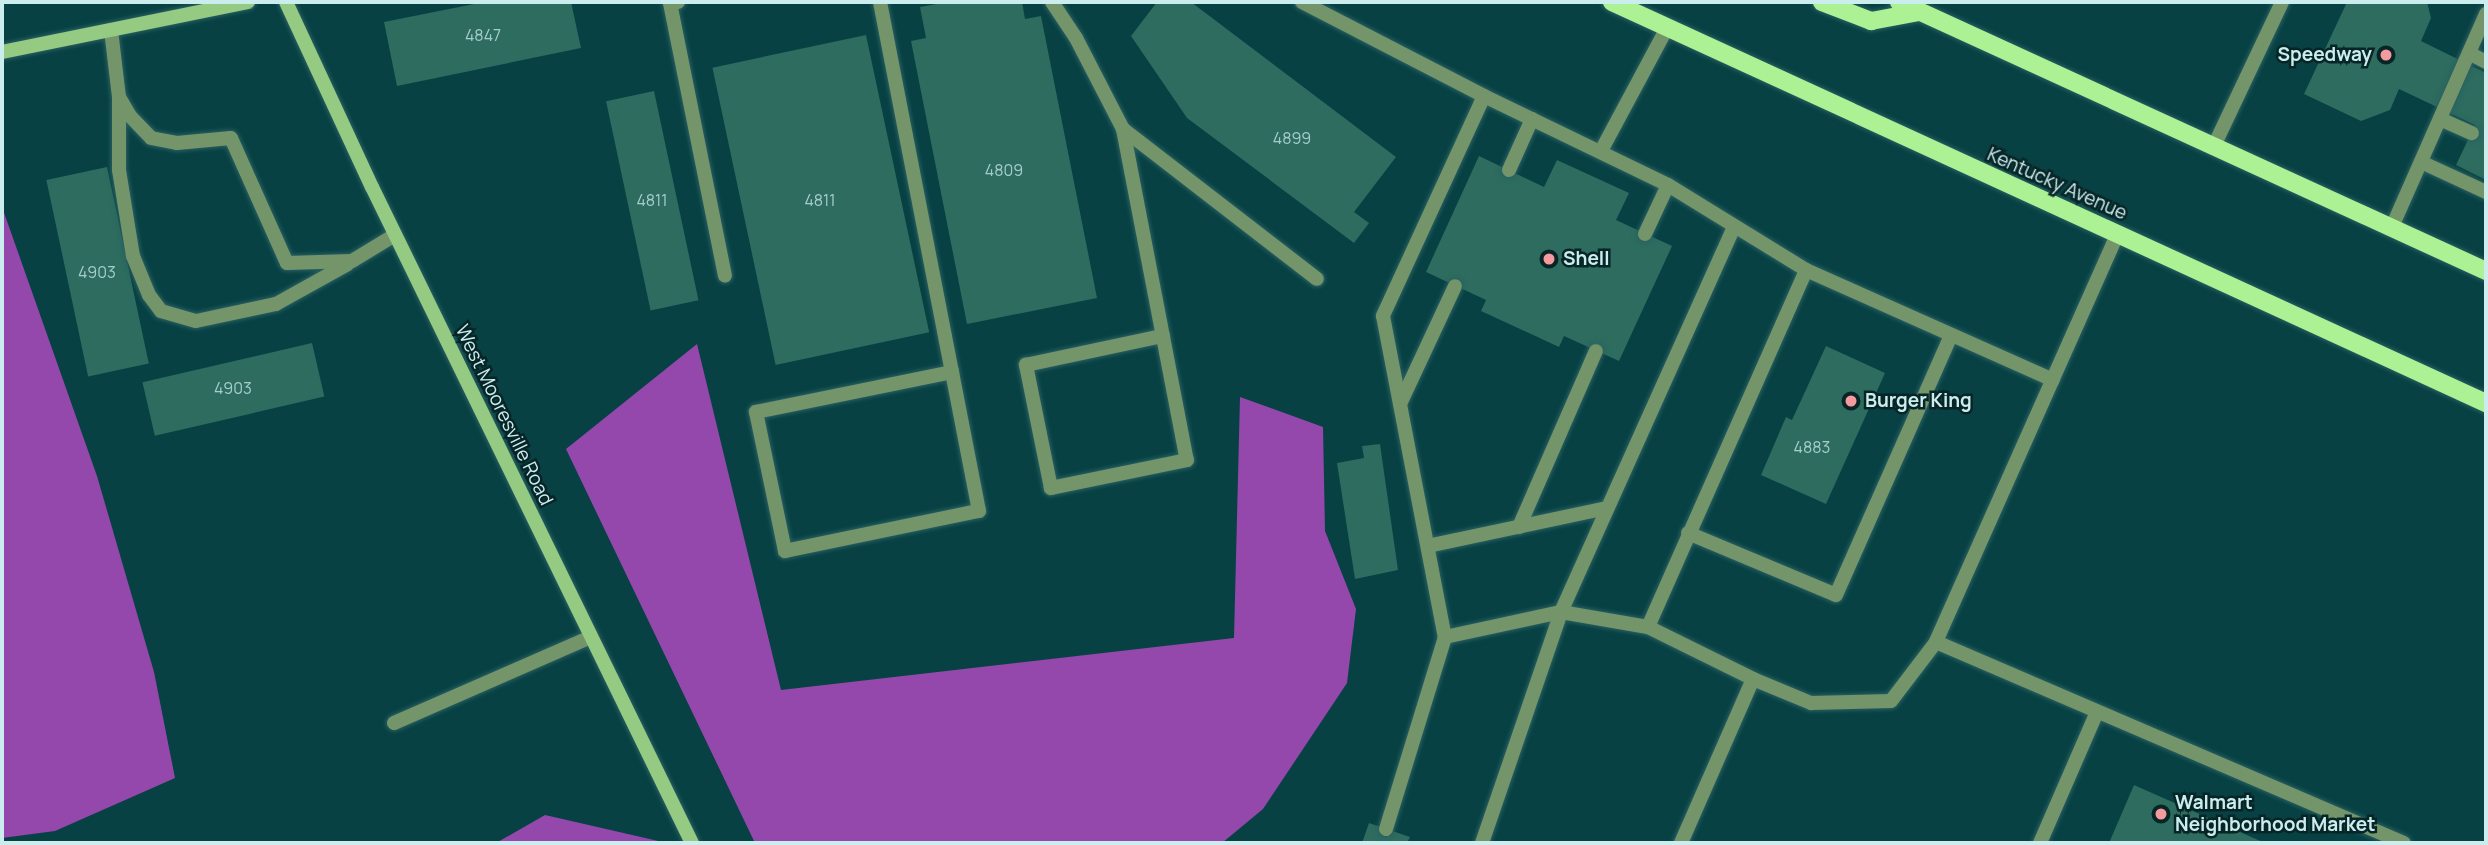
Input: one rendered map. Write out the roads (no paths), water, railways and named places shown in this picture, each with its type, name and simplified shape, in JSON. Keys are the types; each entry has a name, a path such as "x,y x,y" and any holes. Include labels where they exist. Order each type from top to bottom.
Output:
{"main road":[{"name":"Kentucky Avenue","path":"1612,2 2486,403"},
{"path":"1822,2 1871,21 1919,12"},
{"path":"1899,2 2486,271"}],"street":[{"path":"2,52 248,2"},
{"name":"West Mooresville Road","path":"286,2 395,236 692,843"}],"lane":[{"path":"678,2 670,3 725,276"},
{"path":"880,2 979,510 785,551 756,412 952,372"},
{"path":"1052,2 1076,38 1123,129 1187,460 1051,488 1026,365 1163,336"},
{"path":"1302,2 1484,96 1668,185 1805,270 2053,380"},
{"path":"2214,146 2282,2"},
{"path":"2392,228 2486,14"},
{"path":"1601,151 1667,28"},
{"path":"111,30 119,97 119,170 133,256 149,295 161,311 196,321 276,304 315,285 395,236"},
{"path":"2469,53 2486,62"},
{"path":"1386,829 1445,637 1383,316 1484,96"},
{"path":"119,97 130,116 151,138 177,144 231,138 287,263 352,261"},
{"path":"1509,170 1532,119"},
{"path":"2440,119 2472,133"},
{"path":"1123,129 1317,279"},
{"path":"2421,162 2486,192"},
{"path":"1645,233 1668,185"},
{"path":"1482,843 1561,612 1734,227"},
{"path":"1445,637 1561,612 1648,627 1753,679 1811,703 1891,701 1936,642 2117,235"},
{"path":"1648,627 1805,270"},
{"path":"1400,404 1455,286"},
{"path":"1688,533 1836,595 1951,336"},
{"path":"1519,527 1596,351"},
{"path":"1428,547 1607,508"},
{"path":"394,723 591,637"},
{"path":"1936,642 2404,843"},
{"path":"1681,843 1753,679"},
{"path":"2040,843 2097,712"}],"place":[{"name":"Speedway","path":"2386,55"},
{"name":"Shell","path":"1549,259"},
{"name":"Burger King","path":"1851,401"},
{"name":"Walmart Neighborhood Market","path":"2161,814"}]}
